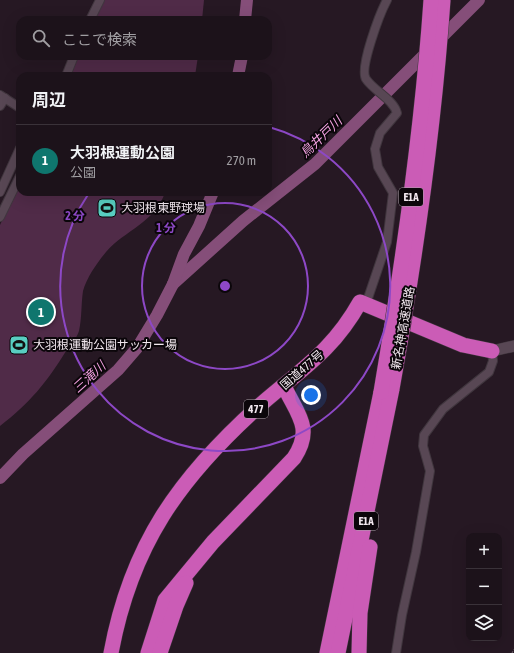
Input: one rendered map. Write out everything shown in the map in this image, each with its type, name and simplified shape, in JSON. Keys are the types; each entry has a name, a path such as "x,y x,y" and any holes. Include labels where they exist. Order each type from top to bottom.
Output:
{"highway":[{"name":"新名神高速道路","path":"338,653 389,405 386,391 417,148 431,0"},
{"name":"新名神高速道路","path":"327,653 349,547 412,277 429,143 443,0"},
{"name":"国道477号","path":"111,653 123,602 132,576 152,530 165,510 198,467 229,434 260,405 284,386 332,343 349,321 360,302 366,304"},
{"path":"366,304 463,345 492,351"},
{"path":"148,653 165,600 213,542 294,458 301,448 304,438 304,428 284,386"},
{"path":"359,653 360,613 378,496 389,405"},
{"path":"316,653 349,547"},
{"path":"160,653 176,606 194,566"}],"street":[{"path":"92,16 100,0"},
{"path":"366,304 387,242 393,193 378,167 375,149 380,133 397,113 394,107 367,80 363,69 373,34 387,0"},
{"path":"68,72 72,60"},
{"path":"0,106 2,97 16,106"},
{"path":"0,192 16,157"},
{"path":"0,217 16,184"},
{"path":"396,653 430,471 423,446 424,435 443,409 489,372 493,360 492,351 514,346"}],"path":[{"path":"512,653 514,649"}],"shaded area":[{"path":"102,0 204,0 202,16 94,16"},
{"path":"75,60 197,60 196,72 71,72"},
{"path":"16,191 16,196 163,196 155,211 114,244 96,265 83,291 80,326 77,336 37,392 29,401 0,426 0,225"}],"waterway":[{"name":"三滝川","path":"245,16 247,0"},
{"name":"鳥井戸川","path":"173,284 243,221 315,164 479,0"},
{"name":"三滝川","path":"239,72 241,60"},
{"name":"三滝川","path":"0,478 23,454 118,370 137,348 157,315 173,284 184,254 199,226 211,196"}],"place":[{"name":"大羽根東野球場","path":"107,208"},
{"name":"大羽根運動公園","path":"41,312"},
{"name":"大羽根運動公園サッカー場","path":"19,345"}]}
